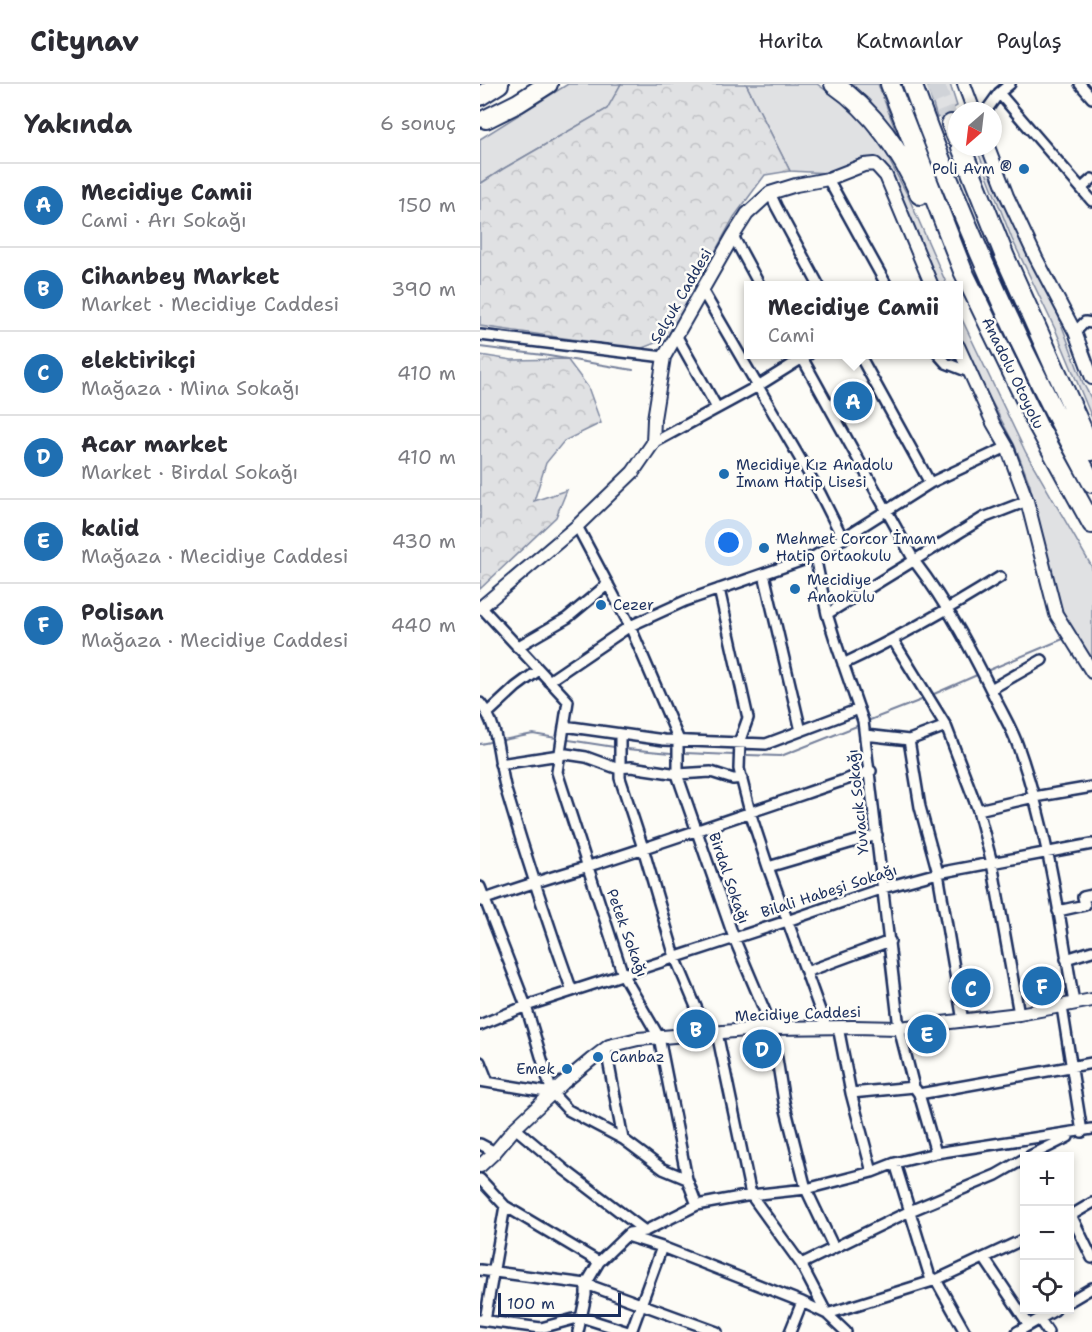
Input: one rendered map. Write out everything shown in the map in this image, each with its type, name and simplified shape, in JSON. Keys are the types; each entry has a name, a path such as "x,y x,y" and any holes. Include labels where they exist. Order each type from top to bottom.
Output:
{"highway":[{"path":"480,96 499,84"},
{"path":"483,121 512,96 531,84"},
{"path":"483,121 548,84"},
{"path":"834,84 884,132 910,171 939,239 963,271"},
{"name":"Anadolu Otoyolu","path":"890,84 963,271 1037,424 1092,524"},
{"name":"Anadolu Otoyolu","path":"912,84 1005,312 1061,427 1092,483"},
{"path":"965,156 1005,257 1092,451"}],"street":[{"path":"964,84 971,102"},
{"path":"992,102 999,93 1011,84"},
{"path":"1080,84 1092,98"},
{"path":"999,93 1092,201"},
{"path":"992,156 1012,207 1075,332 1092,378"},
{"name":"Selçuk Caddesi","path":"654,443 654,419 664,357 747,214 770,193 828,179 864,165 874,164 886,176 931,281"},
{"path":"828,179 885,281"},
{"path":"1082,188 1092,179"},
{"path":"770,193 817,281"},
{"path":"733,236 758,281"},
{"path":"702,290 820,493 843,539"},
{"path":"1075,332 1085,321 1092,323"},
{"path":"480,335 664,357"},
{"path":"676,335 717,408"},
{"path":"963,358 1007,447 1027,501 1056,614 1092,672"},
{"path":"799,359 758,386 654,443 633,472 577,526 480,608 549,681 630,626 685,601 815,556 930,483 1007,447"},
{"path":"806,359 886,512 915,562 932,584 979,665 1018,747 1034,797 1047,853 1066,958 1071,1068 1078,1132"},
{"path":"862,359 930,483"},
{"path":"942,359 946,363 969,372"},
{"path":"828,614 983,518 1027,501"},
{"name":"Birdal Sokağı","path":"577,526 630,626 678,740 678,774 734,938 772,1028 784,1102 806,1189 834,1248"},
{"name":"Yuvacık Sokağı","path":"815,556 828,614 859,709 865,735 871,771 899,1028 936,1153"},
{"path":"764,574 801,731"},
{"path":"843,663 893,640 1000,577"},
{"path":"517,647 567,618 608,584"},
{"path":"719,589 748,718 740,743 739,769 750,813 806,972 832,1027 872,1172"},
{"path":"893,640 946,726 978,810 992,863 1020,1014"},
{"path":"991,689 1042,660"},
{"path":"488,713 516,687 539,670"},
{"name":"Petek Sokağı","path":"549,681 568,701 557,772 623,975 659,1037 687,1179 697,1204"},
{"path":"480,703 488,713 494,730 500,764 533,882 572,991"},
{"path":"564,726 678,740 766,744 859,709"},
{"path":"865,735 909,740 946,726"},
{"path":"620,734 620,778 675,957 712,1033 751,1195 801,1264 826,1314"},
{"path":"909,740 920,807 938,873 963,1021"},
{"path":"500,764 560,754 586,758 620,768 630,767 678,774 711,772 733,779 742,778"},
{"path":"482,900 871,771"},
{"path":"978,810 1092,787"},
{"path":"768,867 877,835"},
{"name":"Bilali Habeşi Sokağı","path":"480,1025 526,1006 883,888 938,873 1092,844"},
{"path":"480,887 482,900 526,1006 552,1093 568,1110 623,1139 663,1169 687,1179"},
{"path":"1058,911 1085,905 1083,897 1092,895"},
{"path":"806,972 890,941"},
{"path":"1066,958 1092,951"},
{"name":"Mecidiye Caddesi","path":"480,1166 552,1093 606,1049 622,1042 772,1028 899,1028 1020,1014 1092,1000"},
{"path":"606,1049 623,1139"},
{"path":"480,1062 484,1082 552,1093"},
{"path":"851,1093 916,1090 1092,1063"},
{"path":"515,1128 565,1170 645,1231"},
{"path":"578,1332 586,1295 586,1284 599,1262 629,1233 645,1231 697,1204 806,1189 936,1153 1092,1129"},
{"path":"1038,1152 1078,1132"},
{"path":"480,1144 495,1152"},
{"path":"801,1264 910,1211 1020,1162"},
{"path":"895,1163 930,1277 936,1280 965,1332"},
{"path":"480,1179 505,1206 599,1262"},
{"path":"1074,1214 1092,1203"},
{"path":"505,1206 482,1320 541,1328 580,1317 630,1332 662,1247"},
{"path":"1074,1224 1092,1258"},
{"path":"627,1236 662,1247 802,1302 826,1314 846,1332"},
{"path":"826,1314 936,1280 1020,1241"},
{"path":"984,1258 1029,1325"},
{"path":"480,1270 586,1284 717,1332"},
{"path":"1074,1298 1092,1288"},
{"path":"790,1332 802,1302"},
{"path":"1017,1332 1048,1314"},
{"path":"1039,1319 1048,1332"}],"green space":[{"path":"568,84 621,84 607,109 480,184 480,139"},
{"path":"621,84 746,84 790,171 765,175 734,217 668,338 640,349 480,326 480,184 607,109"},
{"path":"746,84 817,84 842,102 870,129 890,157 889,160 908,196 945,281 932,281 882,163 829,173 790,171"},
{"path":"845,84 878,84 897,134 894,135"},
{"path":"927,84 950,84 956,102 948,102 948,111 937,118"},
{"path":"980,156 987,156 1058,315 1083,383 1092,400 1092,418 1056,331 1012,239"},
{"path":"963,321 1026,453 1092,567 1092,660 1061,611 1038,528 1030,485 1015,446 963,347"},
{"path":"480,355 512,360 567,359 588,387 601,423 564,441 546,463 534,501 567,490 556,517 480,589"}],"waterway":[{"path":"480,347 633,370"},
{"path":"989,670 1063,639"},
{"path":"934,694 977,675"},
{"path":"870,720 924,699"},
{"path":"747,755 781,756 857,726"},
{"path":"503,740 533,734 556,738"},
{"path":"569,740 614,747"},
{"path":"480,744 490,742"},
{"path":"627,749 671,753"},
{"path":"685,753 733,755"}],"tunnel":[{"path":"935,84 948,116"}],"place":[{"name":"Poli Avm ®","path":"1024,169"},
{"name":"Mecidiye Camii","path":"853,401"},
{"name":"Mecidiye Kız Anadolu İmam Hatip Lisesi","path":"724,474"},
{"name":"Mehmet Corcor İmam Hatip Ortaokulu","path":"764,548"},
{"name":"Mecidiye Anaokulu","path":"795,589"},
{"name":"Cezer","path":"601,605"},
{"name":"Polisan","path":"1042,986"},
{"name":"elektirikçi","path":"971,988"},
{"name":"Cihanbey Market","path":"696,1029"},
{"name":"kalid","path":"927,1034"},
{"name":"Acar market","path":"762,1049"},
{"name":"Canbaz","path":"598,1057"},
{"name":"Emek","path":"567,1069"}]}
